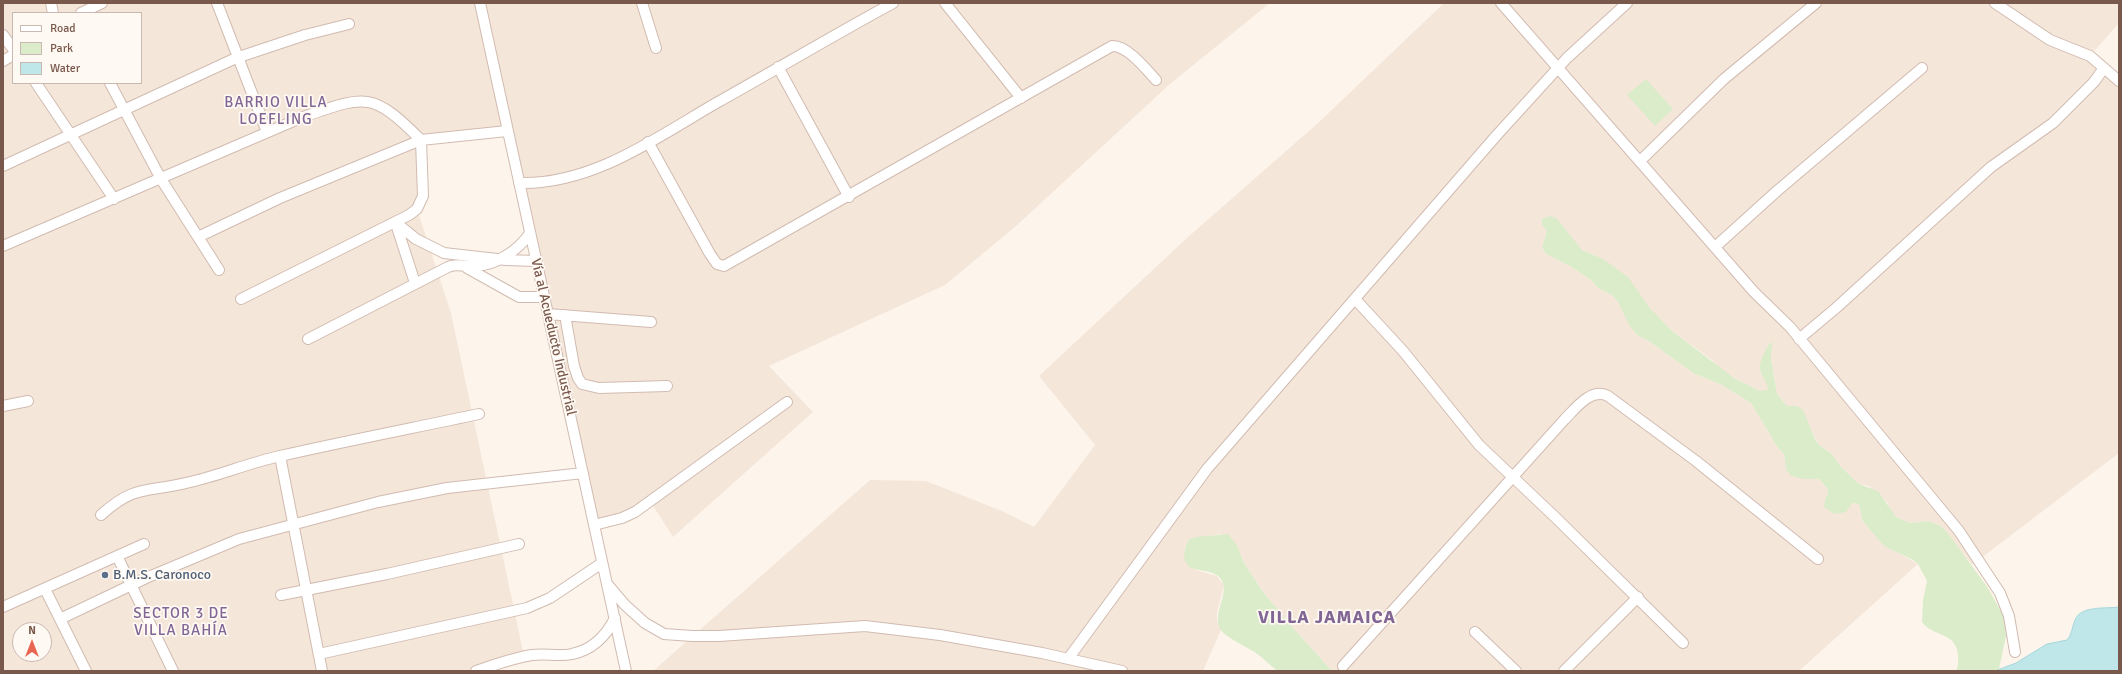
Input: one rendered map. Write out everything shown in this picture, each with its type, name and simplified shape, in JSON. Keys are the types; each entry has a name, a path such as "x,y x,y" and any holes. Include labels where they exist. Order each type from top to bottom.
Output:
{"street":[{"path":"83,12 102,3"},
{"path":"217,3 236,58 267,132"},
{"name":"Vía al Acueducto Industrial","path":"480,3 626,671"},
{"path":"642,3 656,48"},
{"path":"519,183 536,184 565,179 604,165 648,142 893,3"},
{"path":"945,3 1020,98"},
{"path":"1502,3 1557,69 1640,161 1754,292 1799,339 1967,542 2000,593 2012,630 2015,652"},
{"path":"1068,659 1207,469 1557,69 1627,3"},
{"path":"1640,161 1724,79 1816,3"},
{"path":"1995,3 2043,36 2082,51 2119,81"},
{"path":"3,166 236,58 305,35 349,24"},
{"path":"3,35 12,48"},
{"path":"648,142 710,254 720,266 730,264 1112,46 1121,47 1138,61 1156,80"},
{"path":"3,62 12,56"},
{"path":"778,68 849,197"},
{"path":"1715,247 1777,191 1922,68"},
{"path":"1799,339 1836,308 1991,168 2053,122 2094,82 2104,68"},
{"path":"37,84 70,136 114,199"},
{"path":"110,84 161,179 219,270"},
{"path":"3,246 267,132 334,106 365,100 379,104 397,117 421,140 423,185 421,204 409,215 241,299"},
{"path":"198,238 286,196 421,140 507,131"},
{"path":"395,222 416,239 444,252 497,259 536,261"},
{"path":"395,222 415,283"},
{"path":"308,339 448,267 458,265 478,266 497,259 516,250 530,234"},
{"path":"444,252 458,265 483,276 519,297 544,297"},
{"path":"1355,299 1403,351 1464,429 1513,478 1638,597 1683,643"},
{"path":"548,314 651,322"},
{"path":"565,316 574,366 578,378 582,384 599,388 667,386"},
{"path":"1343,666 1581,403 1594,395 1603,394 1696,462 1818,559"},
{"path":"3,406 28,401"},
{"path":"594,526 622,518 636,512 787,402"},
{"path":"101,515 115,503 137,491 190,482 244,465 280,456 479,414"},
{"path":"280,456 322,671"},
{"path":"60,619 132,585 206,554 230,542 293,524 378,502 447,488 583,473"},
{"path":"3,607 144,544"},
{"path":"281,595 519,544"},
{"path":"117,556 173,671"},
{"path":"319,654 527,608 550,598 602,563"},
{"path":"607,583 625,605 644,623 664,634 719,636 865,626 940,635 1068,659 1122,671"},
{"path":"45,589 86,671"},
{"path":"1564,671 1638,597"},
{"path":"476,671 524,656 543,654 571,655 583,651 601,639 609,630 615,618"},
{"path":"1475,632 1516,671"}],"shaded area":[{"path":"3,3 1270,3 1170,84 1015,227 945,285 769,366 813,412 673,537 650,501 594,525 507,131 421,140 417,209 451,313 524,656 476,671 3,671"},
{"path":"1444,3 2119,3 2119,23 2090,56 2119,81 2119,453 1972,565 1941,526 1929,521 1910,523 1896,517 1891,512 1887,502 1869,486 1859,484 1841,467 1832,454 1819,445 1797,406 1787,406 1777,394 1771,359 1771,343 1769,344 1761,363 1760,370 1768,385 1768,391 1760,391 1723,372 1712,360 1671,330 1594,255 1577,246 1562,225 1542,225 1547,231 1542,247 1546,254 1570,266 1591,280 1598,288 1613,296 1637,335 1649,341 1693,373 1722,385 1751,403 1778,448 1784,454 1786,469 1804,479 1819,479 1827,488 1828,494 1825,499 1859,504 1862,520 1881,543 1918,564 1799,671 1332,671 1263,592 1244,563 1237,545 1221,534 1189,539 1184,551 1196,570 1217,576 1224,585 1217,613 1217,621 1221,630 1203,671 653,671 870,480 926,481 1002,511 1034,527 1095,445 1039,376 1188,237 1318,123"}],"green space":[{"path":"1646,79 1673,109 1655,126 1627,95"},
{"path":"1550,216 1556,218 1582,250 1603,259 1628,277 1649,307 1671,330 1734,378 1760,391 1768,390 1760,366 1764,353 1769,344 1772,342 1771,359 1777,394 1787,406 1797,406 1803,410 1819,445 1832,454 1841,467 1859,484 1878,491 1896,517 1910,523 1929,521 1941,526 1988,588 2005,619 2006,636 1999,669 1995,671 1956,671 1958,665 1958,655 1953,642 1943,635 1926,627 1922,622 1923,600 1927,581 1918,564 1881,543 1862,520 1859,504 1852,503 1846,512 1834,514 1824,507 1825,499 1828,494 1827,488 1819,479 1804,479 1791,476 1786,469 1784,454 1778,448 1751,403 1722,385 1693,373 1649,341 1637,335 1629,325 1618,302 1613,296 1598,288 1591,280 1570,266 1546,254 1542,247 1547,231 1542,225 1542,219"},
{"path":"1228,534 1237,545 1244,563 1263,592 1332,671 1277,671 1256,653 1231,639 1220,629 1218,615 1224,587 1222,581 1215,574 1189,567 1186,563 1184,553 1189,539 1195,537"}],"water":[{"path":"2119,607 2119,671 1995,671 2016,663 2047,644 2067,640 2075,620 2078,615 2083,612 2094,609"}],"place":[{"name":"B.M.S. Caronoco","path":"105,575"}],"district":[{"name":"BARRIO VILLA LOEFLING","path":"276,112"},
{"name":"VILLA JAMAICA","path":"1327,618"},
{"name":"SECTOR 3 DE VILLA BAHÍA","path":"181,622"}]}
